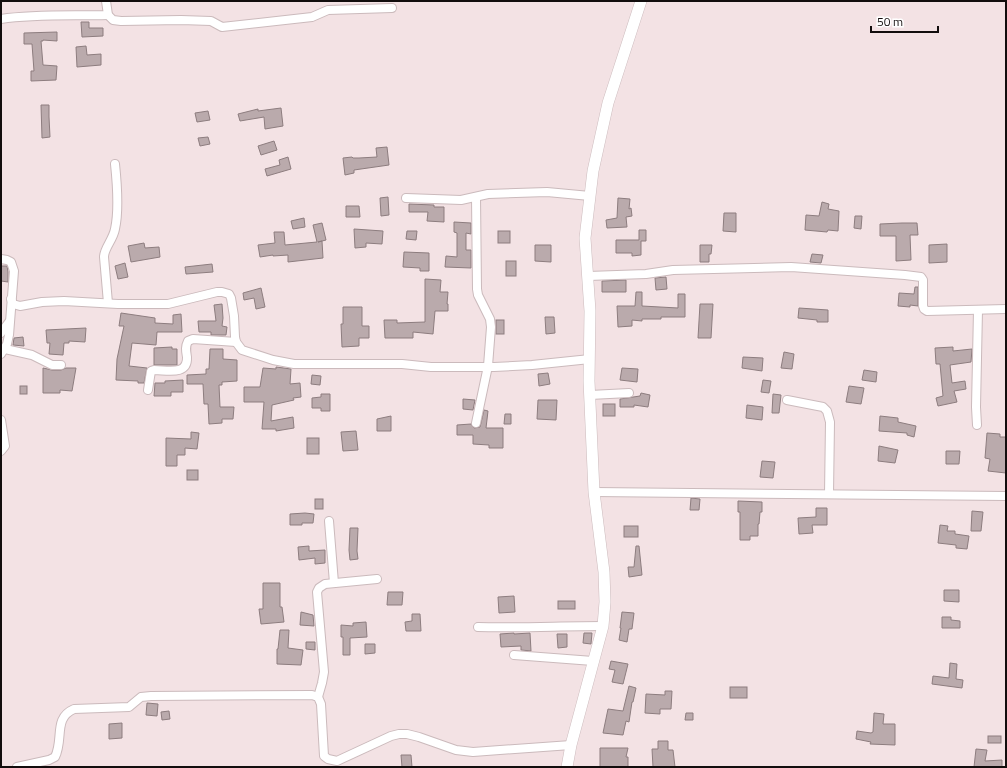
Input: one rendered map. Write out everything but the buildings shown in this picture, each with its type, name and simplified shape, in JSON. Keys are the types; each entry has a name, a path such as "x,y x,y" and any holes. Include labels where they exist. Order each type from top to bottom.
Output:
{"main road":[{"path":"567,767 571,745 603,626 605,602 604,572 594,492 590,395 590,311 585,238 593,171 608,104 641,1"}],"street":[{"path":"106,1 108,15 113,20 212,21 222,27 312,17 328,10 392,8"},
{"path":"1,19 18,16 108,15"},
{"path":"108,304 104,252 113,238 116,226 117,183 115,164"},
{"path":"406,198 461,200 488,194 547,192 590,196"},
{"path":"476,197 477,289 478,295 490,319 491,327 488,366 476,423"},
{"path":"1,259 11,262 13,266 14,278 9,334 3,352 32,355 52,365 62,365"},
{"path":"588,276 646,274 673,270 791,267 905,275 922,277 923,306 927,311 1006,308"},
{"path":"11,299 13,304 20,306 49,301 108,304 168,304 216,292 222,292 229,294 232,298 236,342 242,350 272,360 294,364 402,364 431,367 532,365 590,359"},
{"path":"977,425 978,310"},
{"path":"1,333 9,321"},
{"path":"148,390 151,371 178,370 186,367 187,359 185,346 188,341 193,339 236,342"},
{"path":"590,395 629,393"},
{"path":"787,400 823,407 827,411 830,422 829,494"},
{"path":"1,420 4,446 1,451"},
{"path":"594,492 1006,496"},
{"path":"329,520 334,583"},
{"path":"377,579 325,584 319,588 317,592 324,672 318,697 321,704 324,756 328,759 337,760 399,734 407,734 456,750 473,752 571,745"},
{"path":"478,627 520,628 603,626"},
{"path":"514,655 593,661"},
{"path":"17,767 49,760 55,757 60,742 61,722 63,716 74,708 129,707 141,697 151,696 312,695 318,697"}]}
